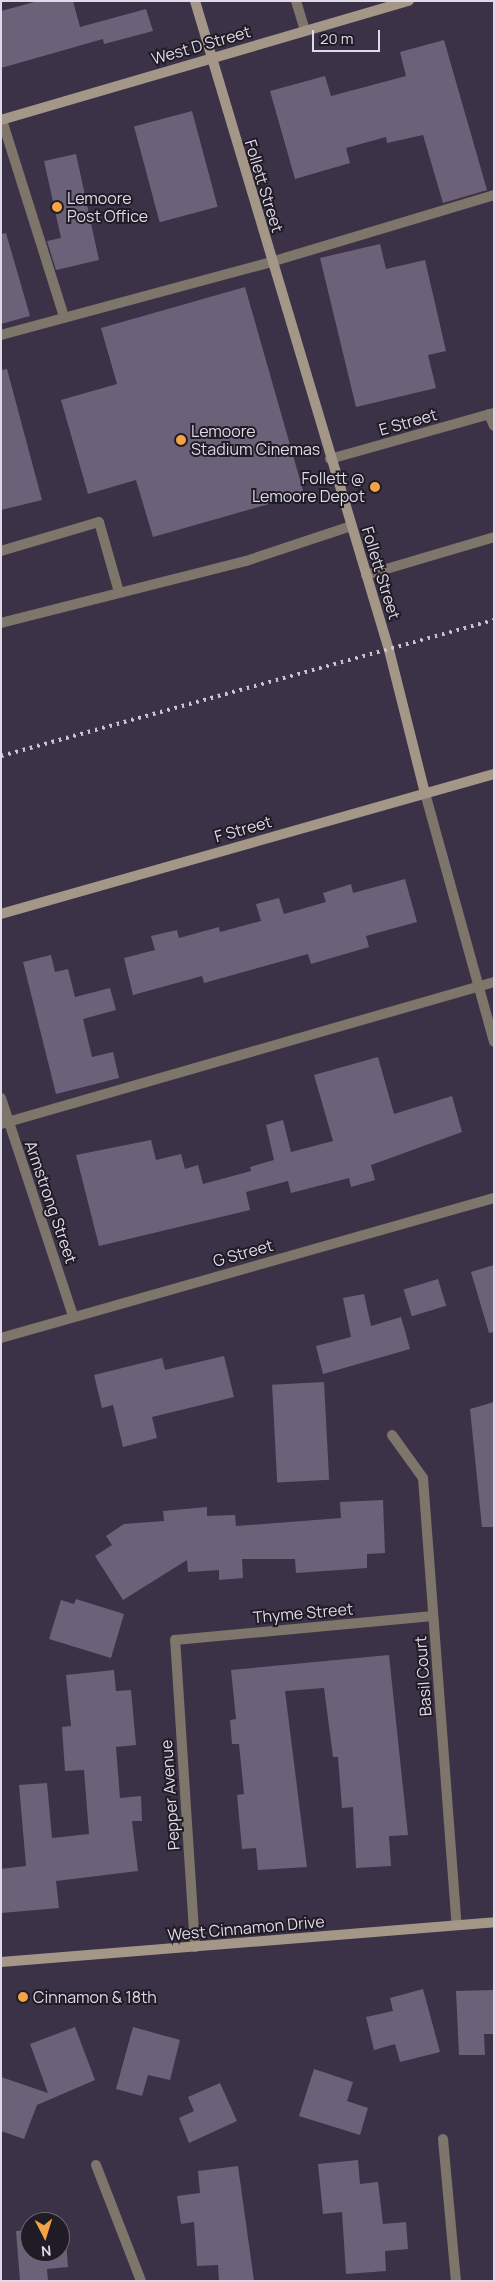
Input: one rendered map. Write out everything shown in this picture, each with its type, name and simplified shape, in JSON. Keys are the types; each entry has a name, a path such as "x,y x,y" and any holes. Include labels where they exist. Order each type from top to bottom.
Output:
{"street":[{"name":"Follett Street","path":"194,1 366,576 494,1042"},
{"path":"296,1 305,31"},
{"name":"West D Street","path":"1,120 409,1"},
{"path":"1,120 64,317"},
{"path":"1,335 271,262 494,195"},
{"path":"492,413 494,426"},
{"name":"E Street","path":"330,460 492,413"},
{"path":"1,552 99,522 119,592"},
{"path":"1,623 246,561 350,526"},
{"path":"366,576 494,537"},
{"name":"F Street","path":"1,914 494,774"},
{"path":"4,1123 494,982"},
{"name":"Armstrong Street","path":"1,1098 4,1123 73,1316"},
{"name":"G Street","path":"1,1338 494,1198"},
{"name":"Basil Court","path":"392,1435 423,1478 457,1925"},
{"name":"Thyme Street","path":"175,1640 433,1616"},
{"name":"Pepper Avenue","path":"175,1640 195,1947"},
{"name":"West Cinnamon Drive","path":"1,1962 494,1922"},
{"path":"443,2139 456,2281"},
{"path":"96,2165 141,2281"}],"building":[{"path":"38,1 73,1 80,27 146,9 153,31 104,44 103,39 1,68 1,11"},
{"path":"444,40 487,190 443,203 423,135 387,143 386,137 346,148 350,163 295,179 270,91 325,76 331,96 406,76 400,52"},
{"path":"192,111 218,207 160,222 134,127"},
{"path":"76,154 99,260 56,270 47,241 61,238 44,161"},
{"path":"6,233 30,316 1,324 1,234"},
{"path":"380,244 386,269 425,260 446,351 428,355 436,388 356,407 320,258"},
{"name":"Lemoore Stadium Cinemas","path":"245,287 304,494 153,537 136,480 88,494 61,400 117,384 101,328"},
{"path":"7,369 42,500 1,510 1,370"},
{"path":"405,879 417,922 366,936 369,947 311,964 308,954 204,983 202,976 133,995 124,958 155,950 151,936 177,930 179,938 219,927 220,932 261,921 256,904 279,898 284,914 326,902 323,893 351,884 353,893"},
{"path":"51,955 55,972 68,969 75,997 110,988 116,1010 83,1019 92,1057 113,1052 119,1078 56,1094 23,962"},
{"path":"378,1057 394,1114 452,1096 462,1132 371,1165 375,1180 351,1187 349,1178 291,1193 288,1181 246,1192 250,1210 99,1246 76,1155 151,1140 156,1160 181,1154 185,1169 198,1165 203,1184 251,1171 250,1167 274,1160 266,1125 283,1120 291,1152 333,1141 314,1075"},
{"path":"494,1265 494,1332 489,1333 471,1272"},
{"path":"438,1279 446,1306 412,1316 404,1290"},
{"path":"364,1294 371,1326 401,1317 410,1349 323,1374 316,1346 351,1337 343,1298"},
{"path":"224,1356 234,1397 152,1417 157,1438 123,1447 113,1405 102,1408 94,1375 162,1358 165,1370"},
{"path":"324,1382 329,1480 277,1483 272,1385"},
{"path":"494,1402 494,1527 482,1527 470,1409"},
{"path":"383,1500 385,1553 367,1554 367,1568 296,1573 295,1559 242,1559 243,1578 219,1580 219,1570 188,1572 187,1560 123,1600 95,1556 112,1545 106,1536 124,1524 164,1521 163,1511 207,1507 207,1516 235,1515 236,1526 341,1518 340,1502"},
{"path":"76,1599 124,1614 111,1658 49,1639 61,1600 74,1604"},
{"path":"389,1655 408,1835 389,1836 391,1866 356,1868 353,1807 342,1808 338,1757 333,1757 324,1688 285,1691 307,1867 258,1870 256,1848 242,1849 237,1795 244,1794 239,1744 232,1744 230,1720 236,1719 231,1670"},
{"path":"114,1670 116,1691 131,1690 136,1745 116,1747 120,1798 141,1796 142,1821 132,1821 138,1871 56,1881 59,1908 1,1913 1,1869 26,1866 19,1785 47,1783 52,1838 89,1834 84,1770 65,1771 62,1727 71,1726 66,1675"},
{"path":"423,1989 440,2052 400,2062 395,2044 374,2050 366,2017 393,2011 390,1998"},
{"path":"494,1990 494,2034 484,2034 485,2055 459,2055 456,1991"},
{"path":"75,2027 95,2080 37,2105 24,2139 1,2131 1,2077 48,2093 30,2044"},
{"path":"133,2027 180,2040 170,2080 148,2075 142,2096 116,2089"},
{"path":"314,2069 353,2082 347,2101 368,2108 360,2135 299,2116"},
{"path":"220,2083 237,2121 189,2143 179,2118 194,2111 188,2097"},
{"path":"358,2160 360,2184 378,2182 383,2224 406,2222 408,2249 385,2251 386,2271 346,2274 342,2212 323,2214 318,2164"},
{"path":"238,2166 254,2281 219,2281 218,2265 197,2266 194,2222 181,2224 177,2196 200,2193 198,2171"},
{"path":"16,2231 20,2231 20,2262 68,2262 68,2267 47,2269 48,2281 20,2281"}],"railway":[{"path":"1,756 494,620"}],"place":[{"name":"Lemoore Post Office","path":"57,207"},
{"name":"Lemoore Stadium Cinemas","path":"181,440"},
{"name":"Follett @ Lemoore Depot","path":"375,487"},
{"name":"Cinnamon & 18th","path":"23,1997"}]}
